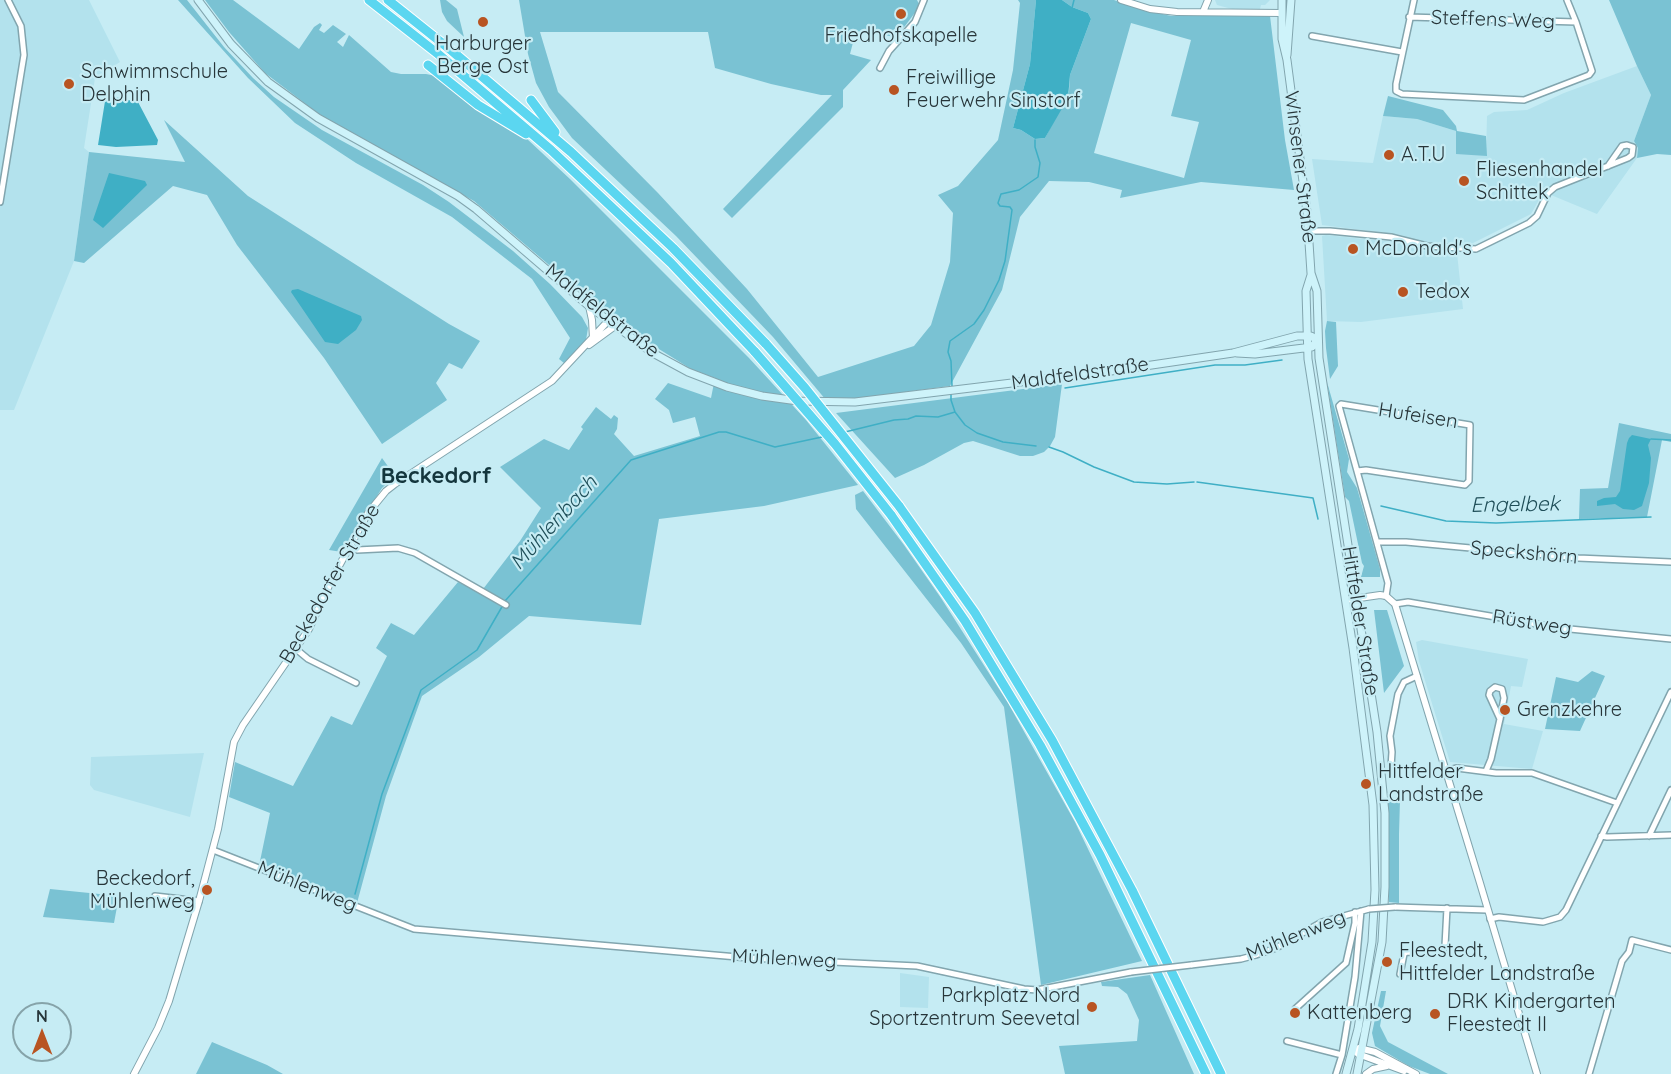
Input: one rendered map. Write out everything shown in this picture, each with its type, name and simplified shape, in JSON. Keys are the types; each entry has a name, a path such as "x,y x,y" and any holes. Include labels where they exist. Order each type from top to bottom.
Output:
{"highway":[{"path":"369,0 438,54 551,150 671,263 755,351 835,444 891,514 965,621 1040,745 1100,855 1185,1026 1206,1074"},
{"path":"388,0 572,152 673,248 805,388 899,506 975,613 1057,749 1132,890 1221,1074"},
{"path":"428,65 478,105 551,150"},
{"path":"531,100 572,152"},
{"path":"1185,1026 1198,1074"}],"main road":[{"name":"Maldfeldstraße","path":"198,0 231,44 268,82 318,118 458,196 589,306 651,351 688,372 726,387 762,396 832,403 953,391 1111,371 1233,353 1306,335"},
{"name":"Winsener Straße","path":"1282,0 1282,39 1287,60 1309,231 1311,273 1317,291 1317,340"},
{"name":"Winsener Straße","path":"1287,60 1291,0"},
{"name":"Winsener Straße","path":"1307,347 1306,291 1311,273"},
{"path":"1306,335 1317,340"},
{"name":"Maldfeldstraße","path":"1233,353 1255,354 1307,347 1313,346 1317,340"},
{"name":"Hittfelder Straße","path":"1317,340 1377,732 1382,790 1385,905 1379,960 1363,1052"},
{"name":"Hittfelder Straße","path":"1307,347 1369,764 1373,806 1375,890 1372,907"},
{"path":"1346,1074 1369,963 1372,907"},
{"path":"1357,1074 1363,1052"}],"street":[{"path":"0,202 24,55 21,26 8,0"},
{"path":"880,68 889,51 915,22 924,0"},
{"path":"1121,0 1156,10 1282,13"},
{"path":"1203,12 1208,0"},
{"path":"1414,0 1395,84 1396,91 1402,94 1524,100 1589,75 1591,67 1567,0"},
{"name":"Steffens Weg","path":"1409,18 1576,22"},
{"path":"1312,36 1402,52"},
{"path":"1309,231 1391,237 1427,246 1476,249 1529,223 1537,216 1548,193 1555,187 1608,166 1630,157 1633,147 1627,144 1622,146 1608,166"},
{"path":"589,306 593,338"},
{"name":"Beckedorfer Straße","path":"134,1074 169,1001 213,850 234,742 243,724 309,629 333,577 368,513 386,491 552,381 608,321"},
{"name":"Beckedorfer Straße","path":"584,349 615,326"},
{"name":"Hufeisen","path":"1341,404 1467,423 1471,427 1469,481 1465,485 1366,470 1357,471 1339,406 1341,404"},
{"path":"1357,471 1388,583 1386,596"},
{"name":"Speckshörn","path":"1377,542 1414,543 1578,558 1671,562"},
{"path":"350,545 357,550 398,548 421,555 506,605"},
{"path":"1346,600 1386,596 1395,604 1537,1074"},
{"name":"Rüstweg","path":"1395,604 1408,602 1560,628 1671,639"},
{"path":"296,649 308,659 356,683"},
{"path":"1391,767 1390,736 1398,694 1404,682 1417,676"},
{"path":"1486,771 1491,759 1500,719 1504,693 1500,687 1496,687 1490,691 1489,695 1500,719"},
{"path":"1490,919 1499,917 1543,922 1560,917 1566,910 1671,692"},
{"path":"1446,775 1457,768 1532,773 1617,802"},
{"path":"1649,836 1671,790"},
{"path":"1601,836 1671,835"},
{"name":"Mühlenweg","path":"213,850 414,929 749,958 917,966 1024,989 1053,988 1131,972 1241,959 1276,948 1322,921 1372,907 1487,910"},
{"path":"155,896 199,901"},
{"path":"1400,974 1404,954 1407,952 1434,953 1443,950 1447,908"},
{"path":"1336,1074 1342,1055 1355,977 1358,911"},
{"name":"Mühlenweg","path":"1295,1009 1347,963 1358,911"},
{"path":"1589,1074 1622,962 1629,952 1632,940 1671,950"},
{"path":"1287,1041 1342,1055"},
{"path":"1353,1049 1387,1066 1415,1073"},
{"path":"1363,1052 1376,1052 1415,1073"},
{"path":"1366,1074 1373,1069 1387,1066"}],"shaded area":[{"path":"0,0 89,0 120,62 95,78 84,148 89,152 74,261 14,410 0,410"},
{"path":"178,0 187,0 224,47 274,97 322,130 423,185 513,251 582,317 588,328 586,340 564,363 559,359 570,338 532,279 452,217 356,163 295,123 248,78"},
{"path":"205,0 233,0 299,49 314,27 320,23 322,25 319,30 324,33 333,25 346,34 337,42 343,47 349,35 391,72 436,76 474,107 526,138 749,358 806,420 858,485 764,506 659,519 641,625 529,616 479,657 422,696 386,796 357,903 259,866 270,813 229,797 235,762 293,786 331,716 352,725 387,656 376,648 391,623 414,635 458,582 480,593 520,541 541,508 500,467 544,439 569,450 583,429 581,427 596,407 611,419 614,415 618,418 614,434 634,456 700,436 695,417 673,423 669,410 655,399 668,383 711,398 715,378 691,369 638,336 582,293 474,201 319,114 265,73"},
{"path":"440,0 446,0 457,9 464,37 447,21 442,12"},
{"path":"519,0 917,0 920,6 894,37 862,30 855,35 850,54 871,60 843,90 843,107 732,218 723,209 832,95 821,95 771,84 715,68 708,32 540,32 558,92 658,193 747,289 818,377 914,346 931,325 950,262 953,213 938,195 958,186 998,140 1013,70 1020,3 1018,0 1036,0 1030,64 1013,128 1035,139 1045,138 1069,92 1070,75 1091,19 1088,13 1062,0 1114,0 1171,16 1270,16 1285,140 1294,190 1201,182 1120,198 1122,190 1089,182 1049,181 1020,217 1002,290 950,386 846,400 826,400 773,337 676,236 572,138 549,107 536,83 528,54","holes":["1131,23 1191,40 1171,116 1199,122 1184,178 1094,153"]},
{"path":"1036,0 1062,0 1088,13 1091,19 1070,75 1068,98 1045,138 1035,139 1013,128 1030,64"},
{"path":"1215,0 1270,0 1265,5 1261,5 1260,9 1232,9 1217,5"},
{"path":"1609,0 1671,0 1671,155 1657,154 1637,158 1638,148 1634,141 1651,95"},
{"path":"1637,66 1651,95 1634,141 1638,148 1637,158 1597,214 1551,195 1539,200 1531,214 1469,245 1418,241 1401,235 1322,225 1312,159 1373,163 1383,116 1417,119 1456,131 1486,156 1487,116 1494,112 1527,110 1564,93"},
{"path":"106,95 138,102 158,140 157,145 116,147 98,145"},
{"path":"1388,96 1443,110 1456,126 1457,131 1486,136 1487,156 1456,154 1456,131 1417,119 1383,116"},
{"path":"164,120 248,196 449,324 480,341 462,369 449,363 436,383 447,400 382,444 324,358 237,245 207,195 173,186 84,263 74,261 89,152 185,162"},
{"path":"109,173 145,181 147,185 103,228 93,220"},
{"path":"1322,236 1393,242 1419,250 1457,253 1463,309 1361,322 1327,321"},
{"path":"298,289 361,316 362,320 356,330 338,344 325,342 291,292"},
{"path":"1327,321 1336,322 1338,366 1330,379 1325,331"},
{"path":"1327,382 1349,459 1347,472 1357,488 1380,569 1380,577 1361,577 1364,566 1349,501 1345,497"},
{"path":"1062,384 1055,437 1044,452 1033,456 1020,456 973,441 964,443 895,478 836,413"},
{"path":"1619,423 1671,434 1671,442 1662,440 1647,517 1579,519 1580,489 1608,488"},
{"path":"1632,435 1651,439 1648,445 1651,458 1649,483 1642,506 1634,510 1623,509 1615,504 1597,506 1597,501 1616,497 1620,491 1627,443"},
{"path":"382,458 395,476 382,488 342,552 329,550"},
{"path":"863,491 941,598 1008,703 1075,822 1142,961 1041,985 1004,707 961,643 856,509 855,495"},
{"path":"1374,610 1387,610 1404,666 1384,693"},
{"path":"1422,640 1528,659 1522,687 1511,686 1504,724 1543,731 1532,769 1450,762 1419,661 1416,642"},
{"path":"1592,671 1605,676 1580,731 1545,729 1556,677 1578,682"},
{"path":"204,753 190,817 94,790 90,785 91,757"},
{"path":"1400,800 1399,903 1389,902 1388,802"},
{"path":"50,889 119,896 114,923 43,917"},
{"path":"900,973 929,977 928,1008 900,1007"},
{"path":"1150,975 1194,1074 1065,1074 1059,1046 1137,1041 1139,1020 1127,994 1118,987 1102,986 1101,982"},
{"path":"1381,991 1386,991 1380,1026 1388,1042 1448,1074 1430,1074 1409,1066 1375,1046 1372,1033"},
{"path":"212,1042 267,1065 283,1074 196,1074"}],"waterway":[{"name":"Engelbek","path":"1072,8 1074,0"},
{"name":"Engelbek","path":"952,386 951,361 948,352 950,341 974,324 999,280 1005,261 1012,210 998,203 1001,194 1019,190 1038,177 1040,163 1035,140"},
{"path":"1065,388 1215,365 1245,365 1282,360"},
{"name":"Engelbek","path":"951,394 955,412 965,425 977,433 1003,442 1036,446"},
{"name":"Mühlenbach","path":"845,432 894,420 916,416 938,417 955,412"},
{"name":"Mühlenbach","path":"505,601 631,460 719,432 726,432 775,447 822,437"},
{"name":"Engelbek","path":"1651,439 1671,440"},
{"name":"Engelbek","path":"1049,447 1134,482 1167,484 1194,482"},
{"name":"Engelbek","path":"1197,482 1313,498 1318,519"},
{"name":"Engelbek","path":"1381,506 1446,521 1496,523 1651,517"},
{"name":"Mühlenbach","path":"355,894 382,794 421,690 477,650 503,605"}],"place":[{"name":"Friedhofskapelle","path":"901,14"},
{"name":"Harburger Berge Ost","path":"483,22"},
{"name":"Schwimmschule Delphin","path":"69,84"},
{"name":"Freiwillige Feuerwehr Sinstorf","path":"894,90"},
{"name":"A.T.U","path":"1389,155"},
{"name":"Fliesenhandel Schittek","path":"1464,181"},
{"name":"McDonald's","path":"1353,249"},
{"name":"Tedox","path":"1403,292"},
{"name":"Grenzkehre","path":"1505,710"},
{"name":"Hittfelder Landstraße","path":"1366,784"},
{"name":"Beckedorf, Mühlenweg","path":"207,890"},
{"name":"Fleestedt, Hittfelder Landstraße","path":"1387,962"},
{"name":"Parkplatz Nord Sportzentrum Seevetal","path":"1092,1007"},
{"name":"Kattenberg","path":"1295,1013"},
{"name":"DRK Kindergarten Fleestedt II","path":"1435,1014"}],"district":[{"name":"Beckedorf","path":"436,476"}]}
